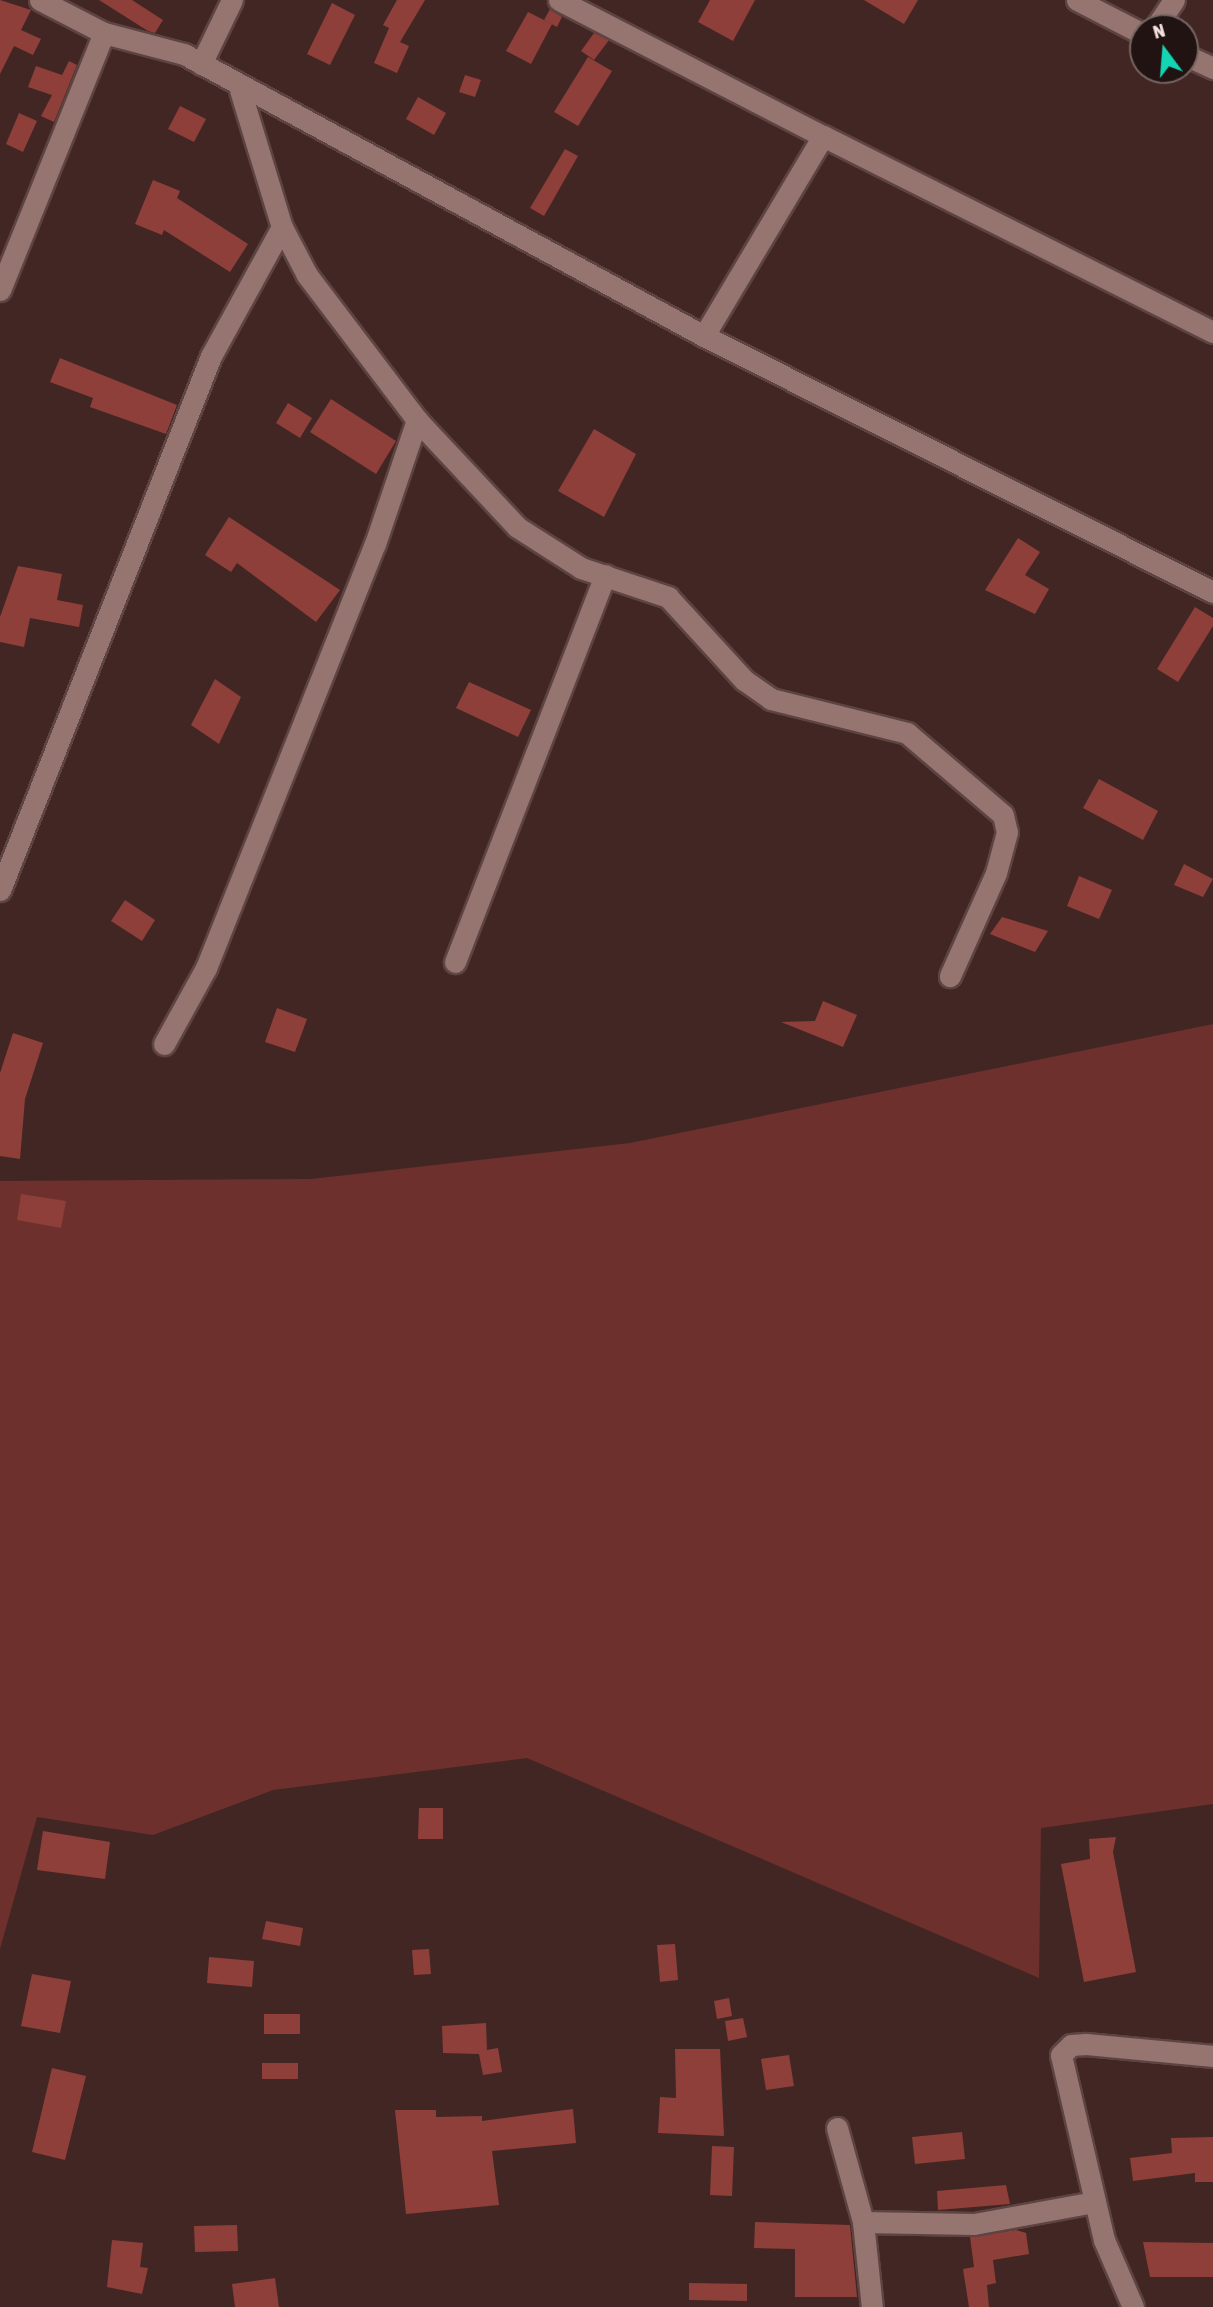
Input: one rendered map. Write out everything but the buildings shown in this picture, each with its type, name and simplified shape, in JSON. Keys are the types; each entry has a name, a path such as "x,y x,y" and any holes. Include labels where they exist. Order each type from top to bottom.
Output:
{"street":[{"path":"40,0 104,33 201,64 240,90 629,291 704,336 1213,592"},
{"path":"201,64 232,0"},
{"path":"559,0 1213,332"},
{"path":"1077,0 1129,27"},
{"path":"0,290 104,33"},
{"path":"240,90 282,227 307,275 417,420 517,527 559,556 668,597 744,680 771,699 907,733 1003,815 1007,832 996,873 950,976"},
{"path":"704,336 823,136"},
{"path":"0,890 211,356 282,227"},
{"path":"164,1044 206,968 417,420"},
{"path":"454,962 605,575"},
{"path":"1133,2307 1094,2202 1061,2065 1064,2049 1086,2044 1213,2056"},
{"path":"837,2128 863,2222 872,2307"},
{"path":"863,2222 974,2224 1094,2202"}],"shaded area":[{"path":"1213,1024 1213,1804 1041,1828 1039,1978 527,1758 273,1790 153,1835 37,1817 0,1949 0,1181 311,1179 630,1143"}]}
